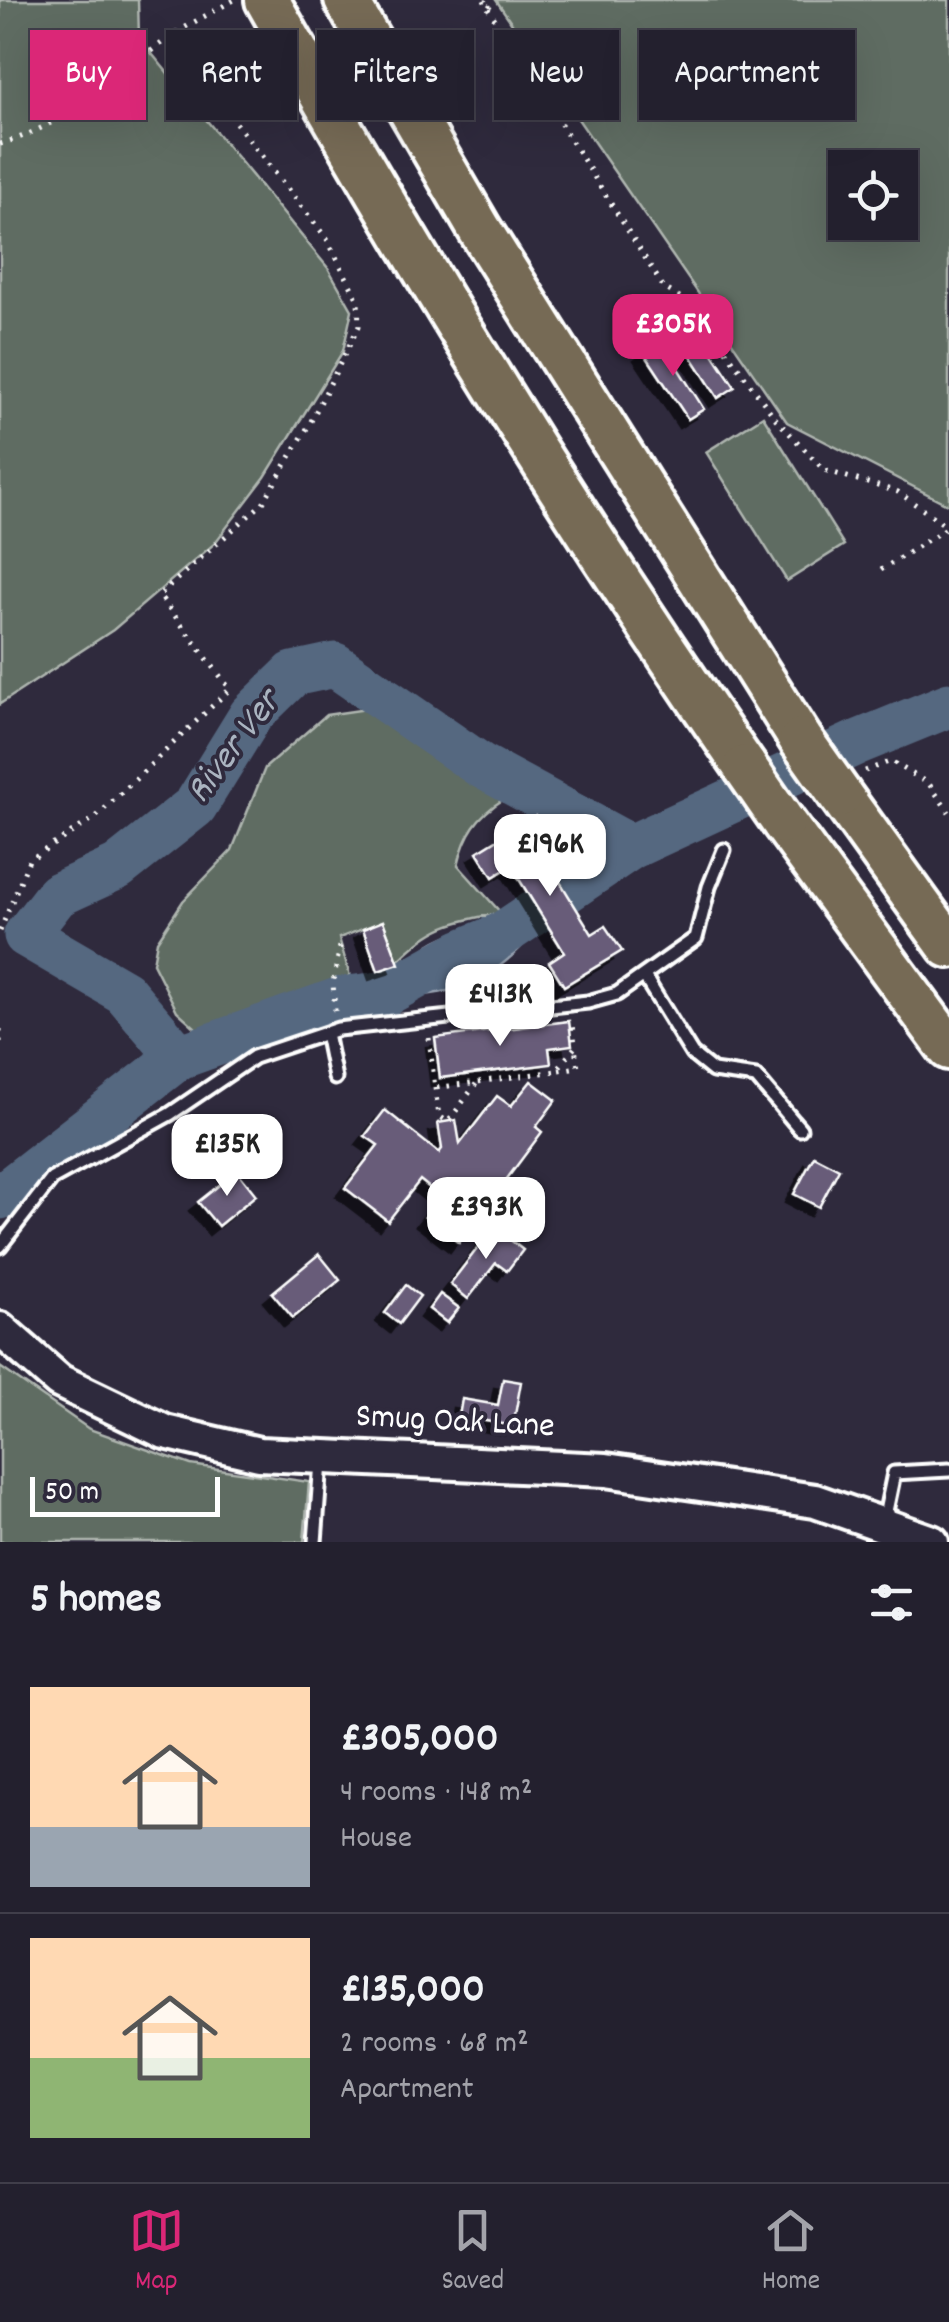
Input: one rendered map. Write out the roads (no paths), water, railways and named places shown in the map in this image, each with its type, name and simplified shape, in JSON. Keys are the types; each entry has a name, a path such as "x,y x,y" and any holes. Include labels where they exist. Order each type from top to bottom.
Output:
{"highway":[{"path":"267,0 378,196 510,411 675,665 783,822 949,1048"},
{"path":"346,0 480,230 801,740 853,783 949,946"}],"street":[{"name":"Smug Oak Lane","path":"0,1329 59,1381 165,1432 259,1454 606,1470 815,1500 932,1542"}],"lane":[{"path":"0,1246 52,1179 170,1114 254,1057 326,1033 571,1004 617,994 696,938 709,886 724,850"},
{"path":"644,976 692,1054 714,1071 756,1077 800,1129"},
{"path":"326,1033 334,1078"},
{"path":"315,1542 321,1457"},
{"path":"884,1525 894,1473 949,1470"}],"water":[{"path":"512,917 527,941 494,971 444,992 382,1000 379,984 429,945 459,931"}],"waterway":[{"name":"River Ver","path":"179,1057 124,992 26,935 57,895 118,867 195,806 251,715 293,674 335,665 480,765 631,847 856,743 949,705"},
{"name":"River Ver","path":"0,1197 179,1057 341,999 387,993 501,935 631,847"}]}
